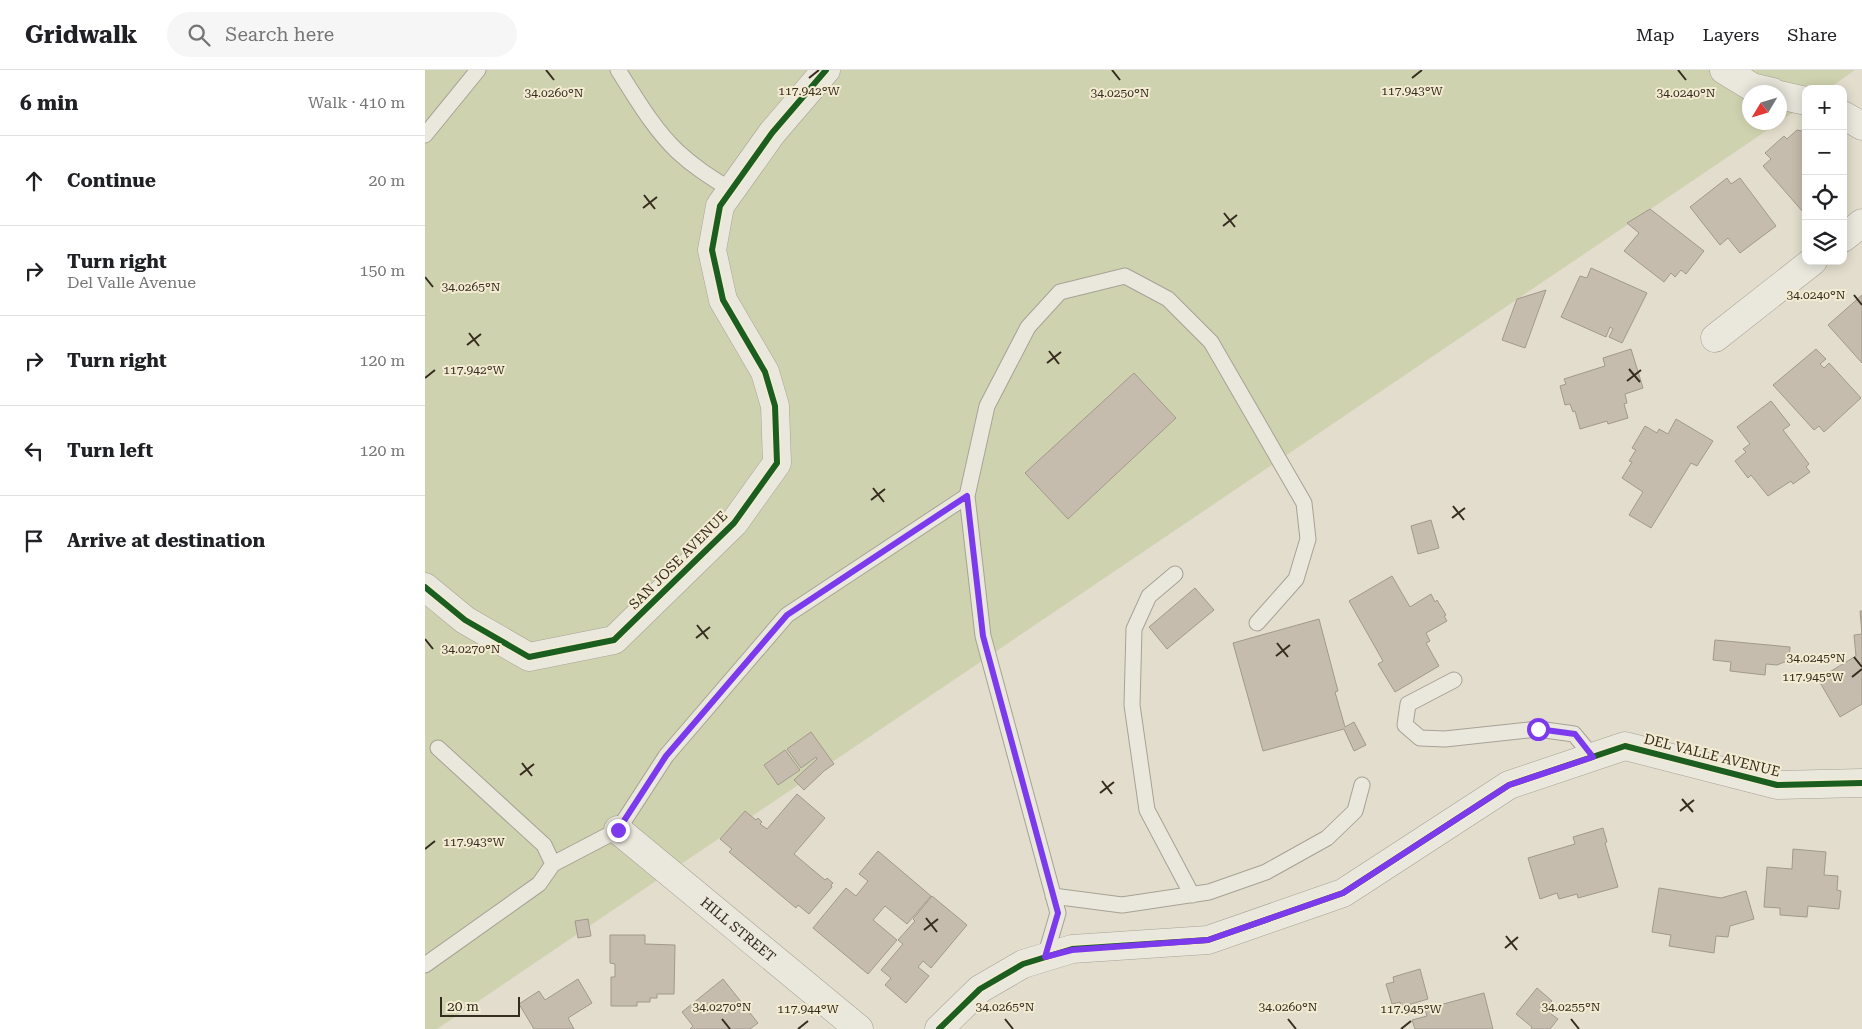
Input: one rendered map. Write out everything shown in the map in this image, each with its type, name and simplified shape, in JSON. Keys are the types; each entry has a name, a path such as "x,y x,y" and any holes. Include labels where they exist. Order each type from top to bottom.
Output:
{"street":[{"name":"SAN JOSE AVENUE","path":"425,587 465,620 529,657 614,640 734,523 777,463 775,406 765,372 723,300 712,250 720,206 772,133 826,70"},
{"path":"1724,70 1749,85"},
{"path":"1787,96 1802,100"},
{"path":"1847,117 1862,126"},
{"path":"1847,235 1862,223"},
{"path":"1715,338 1808,265"},
{"name":"DEL VALLE AVENUE","path":"939,1029 980,989 1023,964 1072,950 1208,940 1343,893 1509,785 1625,746 1777,785 1862,783"},
{"name":"HILL STREET","path":"618,830 859,1029"}],"lane":[{"path":"425,135 478,70"},
{"path":"618,70 657,128 677,151 699,170 731,190"},
{"path":"1045,957 1058,913 983,636 967,496 987,406 1028,327 1060,292 1125,276 1168,299 1211,342 1304,503 1308,539 1296,579 1257,623"},
{"path":"425,965 539,884 553,864 618,830 666,756 787,615 967,496"},
{"path":"1175,574 1149,596 1134,629 1132,705 1147,810 1192,895"},
{"path":"1454,680 1408,704 1405,725 1420,738 1445,739 1538,729 1575,734 1593,757"},
{"path":"438,748 544,845 553,864"},
{"path":"1053,896 1122,905 1209,892 1266,872 1327,838 1355,811 1362,786"}],"green space":[{"path":"425,70 1855,70 1834,85 1802,85 1802,107 1787,116 1787,85 1742,85 1742,130 1768,130 437,1029 425,1029"}],"building":[{"path":"1797,130 1802,131 1802,211 1763,166 1771,159 1765,153 1784,136 1787,139"},
{"path":"1727,178 1731,184 1740,178 1776,226 1740,253 1728,238 1720,245 1690,207"},
{"path":"1650,209 1704,251 1686,274 1681,270 1675,277 1671,273 1664,282 1624,251 1639,233 1627,223"},
{"path":"1591,268 1647,293 1622,343 1609,337 1613,329 1610,327 1606,337 1561,317 1580,276 1587,278"},
{"path":"1546,290 1525,348 1502,340 1517,299"},
{"path":"1862,295 1862,363 1828,325"},
{"path":"1631,349 1643,388 1625,394 1627,403 1624,404 1628,418 1608,424 1607,421 1580,429 1575,411 1573,412 1570,404 1565,405 1560,386 1566,384 1564,379 1605,366 1603,358"},
{"path":"1816,349 1826,359 1820,364 1824,368 1829,363 1861,398 1824,432 1819,426 1814,430 1773,385"},
{"path":"1134,373 1176,418 1068,519 1025,473"},
{"path":"1771,401 1790,425 1783,430 1809,464 1806,467 1810,472 1793,484 1791,481 1768,496 1751,475 1748,478 1735,461 1746,452 1743,449 1750,444 1737,427"},
{"path":"1676,419 1713,441 1697,466 1691,463 1651,528 1629,515 1643,492 1622,478 1632,462 1629,461 1636,450 1632,448 1645,426 1657,433 1659,429 1668,434"},
{"path":"1431,520 1439,548 1418,554 1411,526"},
{"path":"1392,576 1410,607 1431,594 1446,615 1444,616 1447,621 1426,633 1430,641 1426,643 1439,666 1395,692 1378,664 1383,661 1349,601"},
{"path":"1195,588 1214,610 1167,649 1149,627"},
{"path":"1860,611 1862,611 1862,634"},
{"path":"1319,619 1338,691 1335,692 1345,727 1354,722 1366,745 1354,751 1344,729 1263,751 1233,643"},
{"path":"1862,634 1862,704 1840,717 1818,679 1856,656 1854,635"},
{"path":"1715,640 1790,647 1789,660 1777,665 1766,664 1765,675 1730,671 1731,662 1713,660"},
{"path":"811,732 834,764 804,790 794,780 817,759 816,757 801,768 787,749"},
{"path":"785,750 800,770 778,785 764,765"},
{"path":"797,794 825,818 794,854 825,880 827,878 833,883 832,887 809,914 798,905 796,908 729,852 732,849 720,839 745,811 756,820 758,818 762,822 760,824 767,829"},
{"path":"1603,828 1607,842 1605,843 1618,887 1578,898 1577,894 1559,899 1557,893 1540,899 1528,858 1575,844 1573,837"},
{"path":"1793,849 1826,852 1824,875 1838,876 1837,890 1841,891 1839,909 1808,906 1807,917 1780,915 1780,908 1764,907 1767,867 1792,869"},
{"path":"878,851 931,896 907,924 885,906 873,920 897,940 868,974 813,928 846,888 856,896 868,881 859,874"},
{"path":"1659,888 1721,898 1746,891 1754,919 1730,926 1728,937 1716,936 1714,953 1669,946 1671,935 1652,932"},
{"path":"932,896 967,925 931,968 923,961 918,967 929,976 906,1003 885,985 891,978 881,970 903,944 898,940 915,921 913,919"},
{"path":"588,919 591,936 578,938 575,921"},
{"path":"610,935 645,935 645,944 675,945 674,994 657,994 657,998 650,998 650,1002 637,1002 637,1006 611,1006 611,977 615,977 615,964 610,963"},
{"path":"1420,969 1428,999 1401,1007 1400,1002 1392,1004 1386,984 1394,982 1393,977"},
{"path":"578,979 592,1003 568,1018 574,1029 534,1029 519,1004 539,991 545,1000"},
{"path":"723,979 758,1023 750,1029 690,1029 693,1026 682,1012"},
{"path":"1537,988 1552,1001 1549,1004 1555,1009 1551,1014 1558,1019 1550,1029 1531,1029 1532,1027 1516,1014"},
{"path":"1484,993 1493,1029 1415,1029 1412,1020 1427,1016 1425,1009"}],"cycle path":[{"path":"425,587 465,620 529,657 614,640 734,523 777,463 775,406 765,372 723,300 712,250 720,206 772,133 826,70"},
{"path":"939,1029 980,989 1023,964 1072,949 1208,940 1343,893 1509,785 1625,746 1777,785 1862,783"}],"route":[{"path":"618,830 666,756 787,615 967,496 983,636 1058,913 1045,957 1072,950 1208,940 1343,893 1509,785 1593,757 1575,734 1538,729"}]}
